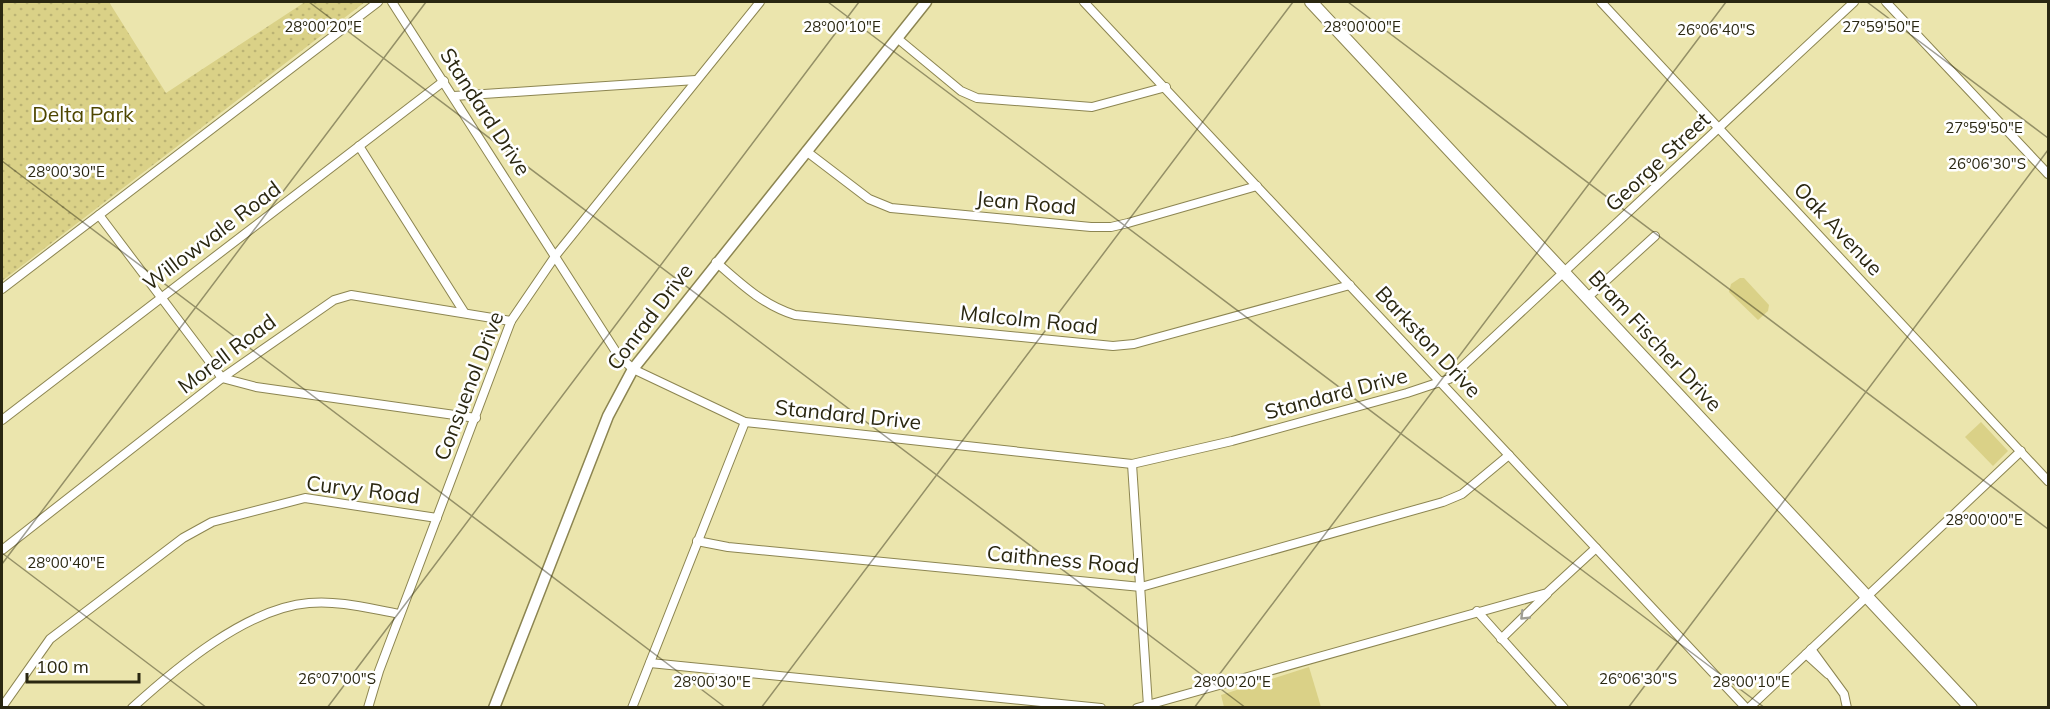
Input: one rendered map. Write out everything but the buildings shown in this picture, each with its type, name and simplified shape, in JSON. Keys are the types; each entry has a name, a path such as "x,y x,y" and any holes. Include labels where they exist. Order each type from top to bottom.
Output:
{"main road":[{"name":"Bram Fischer Drive","path":"1311,2 1971,708"}],"street":[{"path":"2,290 378,2"},
{"name":"Standard Drive","path":"392,2 618,355 633,369 745,422 1132,464 1232,441 1441,383 1457,374 1486,347"},
{"name":"Consuenol Drive","path":"368,708 400,614 476,418 510,321 556,255 760,2"},
{"name":"Conrad Drive","path":"494,708 608,416 633,369 716,262 926,2"},
{"name":"Barkston Drive","path":"1084,2 1747,708"},
{"name":"Oak Avenue","path":"1601,2 2049,481"},
{"name":"George Street","path":"1486,347 1854,2"},
{"path":"1886,2 2049,174"},
{"path":"897,38 955,87 977,98 1092,107 1166,87"},
{"path":"454,96 696,80"},
{"name":"Willowvale Road","path":"2,420 444,81"},
{"path":"359,146 464,312"},
{"name":"Jean Road","path":"806,151 869,200 891,208 1091,227 1111,227 1128,223 1257,186"},
{"path":"99,215 222,378 256,387 476,418"},
{"path":"1588,297 1654,236"},
{"name":"Malcolm Road","path":"716,262 755,296 778,310 795,315 1113,346 1134,344 1350,285"},
{"name":"Morell Road","path":"2,550 222,378 324,305 351,295 510,321"},
{"path":"633,708 745,422"},
{"path":"1747,708 2021,451"},
{"name":"Caithness Road","path":"697,542 1141,587 1456,497 1509,455"},
{"path":"1132,464 1148,705"},
{"name":"Curvy Road","path":"2,707 50,639 183,538 212,522 305,498 437,518"},
{"path":"1501,639 1596,548"},
{"path":"1137,708 1547,593"},
{"path":"132,708 226,635 283,609 318,603 400,614"},
{"path":"1477,611 1564,708"},
{"path":"1809,652 1844,694 1847,708"},
{"path":"650,663 1101,708"}],"green space":[{"name":"Delta Park","path":"2,2 109,2 166,93 305,2 365,2 2,281"},
{"path":"1744,278 1769,305 1768,311 1758,320 1729,292 1731,284"},
{"path":"1981,422 2008,451 1993,466 1965,437"},
{"path":"1309,667 1321,707 1224,707 1221,695"}]}
